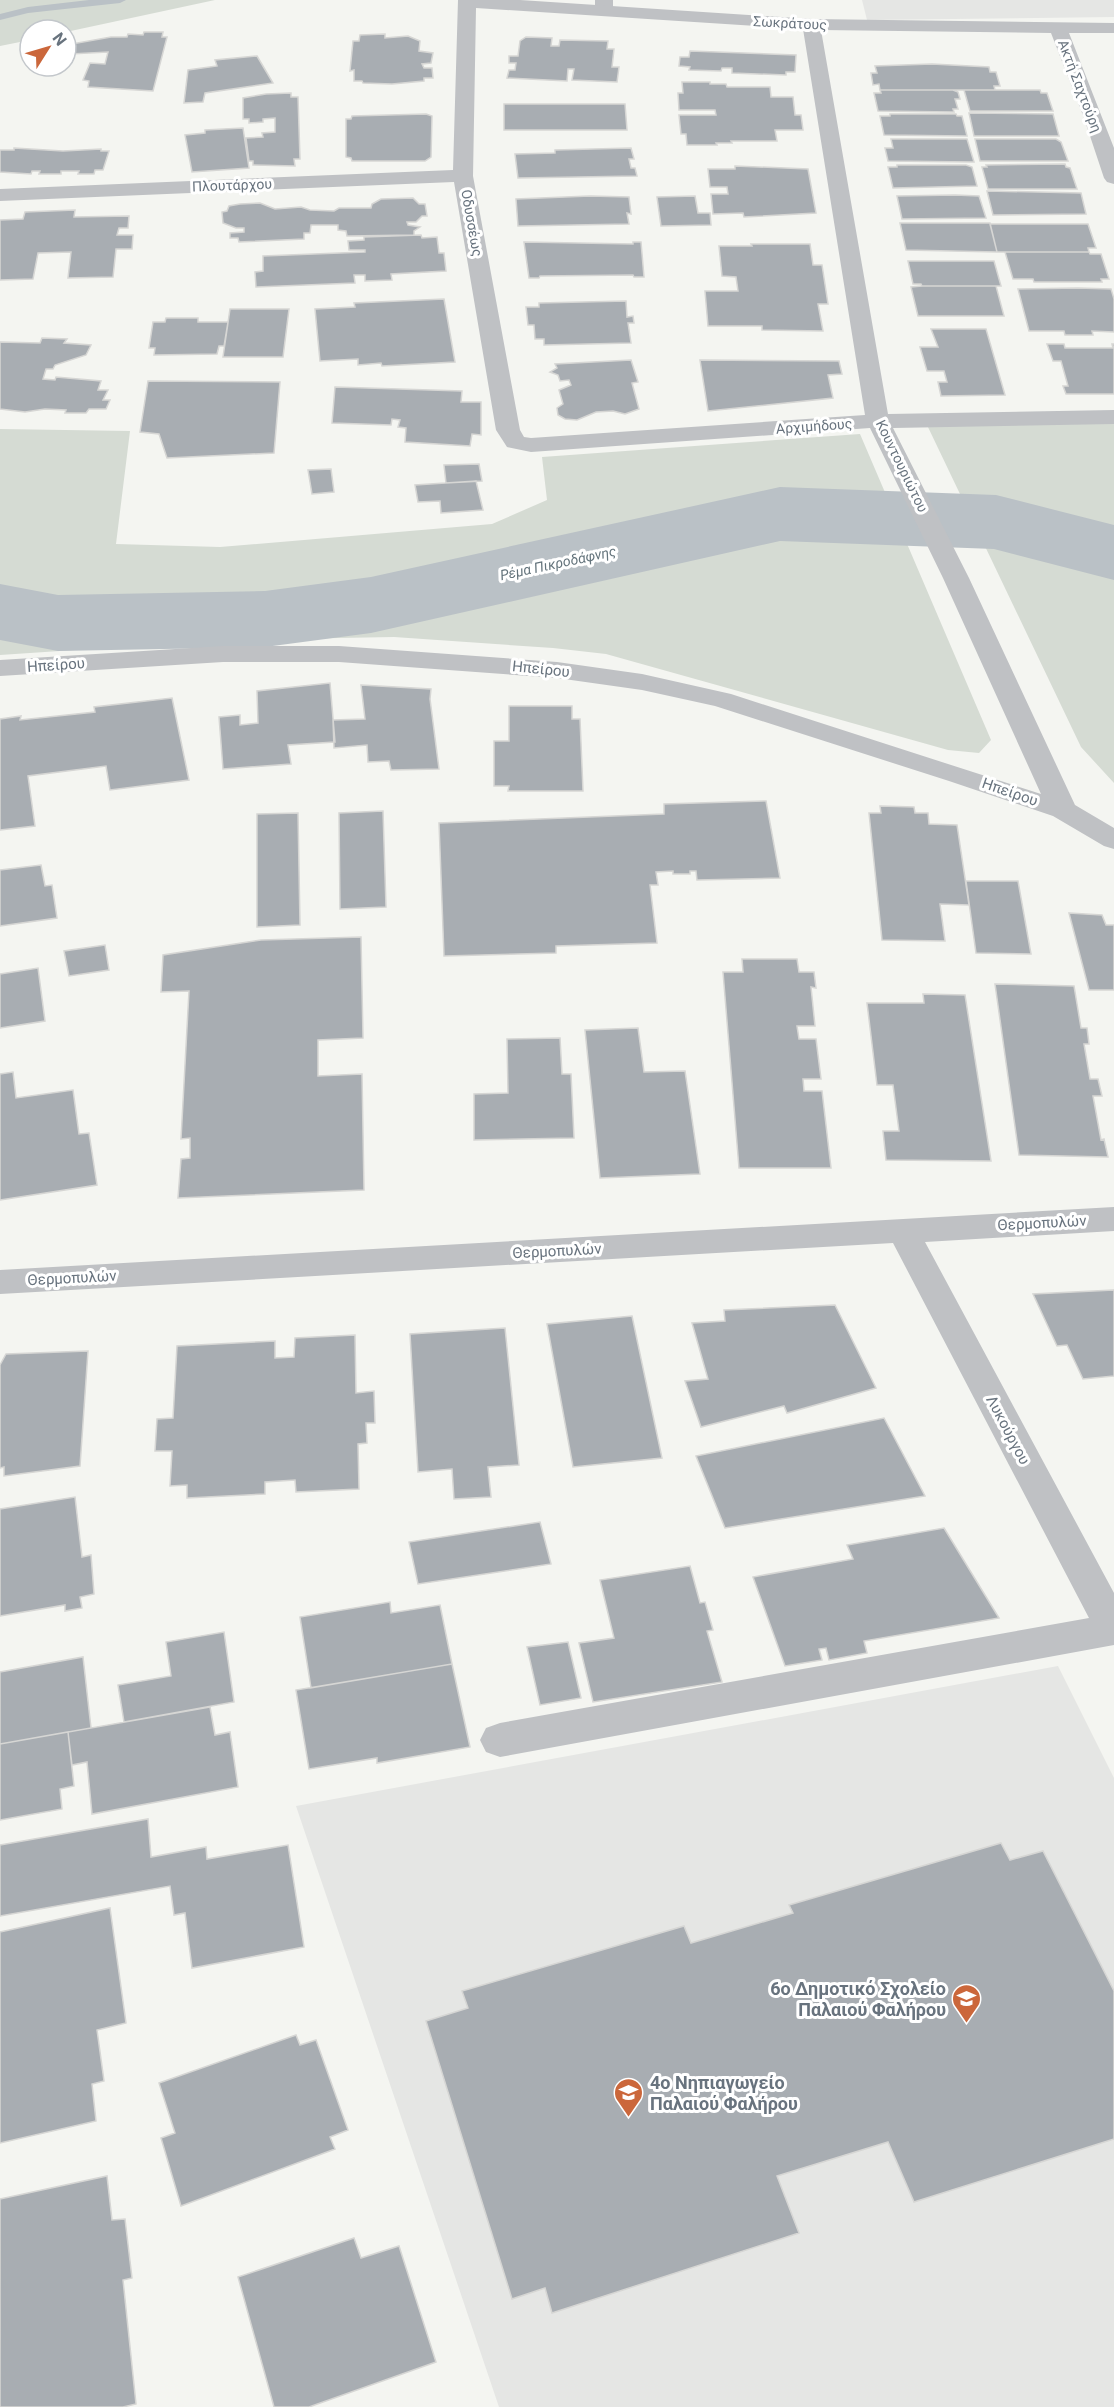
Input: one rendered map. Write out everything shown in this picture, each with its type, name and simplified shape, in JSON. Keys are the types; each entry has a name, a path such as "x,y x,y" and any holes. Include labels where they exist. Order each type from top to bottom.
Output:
{"street":[{"name":"Σωκράτους","path":"467,1 604,6 811,24 846,17 1058,28 1114,28"},
{"name":"Οδυσσέως","path":"467,1 463,176 508,430 515,442"},
{"name":"Κουντουριώτου","path":"811,24 878,421 956,578 1064,810"},
{"name":"Ακτή Σαχτούρη","path":"1058,28 1094,118 1114,178"},
{"name":"Πλουτάρχου","path":"0,195 463,176"},
{"name":"Αρχιμήδους","path":"515,442 531,445 878,421 1114,417"},
{"name":"Ηπείρου","path":"0,668 223,654 339,654 557,670 642,682 722,700 1064,810 1114,840"},
{"name":"Θερμοπυλών","path":"0,1282 1114,1219"},
{"name":"Λυκούργου","path":"903,1231 1114,1629"},
{"path":"500,1740 1114,1629"}],"shaded area":[{"path":"0,0 215,0 78,29 78,18 18,18 18,42 0,46"},
{"path":"862,0 1114,0 1114,17 867,20"},
{"path":"1114,422 1114,783 1081,747 927,425"},
{"path":"0,429 130,431 116,544 220,547 492,524 547,500 542,457 860,434 991,740 979,753 948,750 606,654 553,648 394,637 224,640 0,655"},
{"path":"1058,1666 1114,1778 1114,2407 499,2407 296,1806"}],"building":[{"path":"144,32 163,32 162,37 167,37 153,91 88,87 89,81 83,80 90,63 105,64 108,52 78,54 78,43 111,37 127,37 128,34 143,35"},
{"path":"385,34 385,38 408,36 420,41 419,51 433,53 431,63 422,64 424,68 432,68 433,78 392,84 354,81 354,70 350,71 353,41 359,41 360,35"},
{"path":"526,37 552,38 551,46 559,46 560,40 608,41 607,49 614,49 612,67 619,67 617,82 572,80 574,69 568,69 567,81 507,78 509,70 515,70 516,63 509,63 509,56 518,56 520,41"},
{"path":"690,51 796,55 795,72 786,72 786,75 732,73 732,68 722,68 721,71 689,70 690,67 679,66 680,57 689,57"},
{"path":"257,56 273,83 205,93 203,102 184,103 188,70 217,66 215,60"},
{"path":"932,64 989,67 990,72 996,72 1000,86 994,86 995,90 880,90 879,84 873,85 871,73 877,73 875,66"},
{"path":"682,82 710,82 710,84 726,84 727,87 770,87 771,97 793,97 795,115 801,115 803,130 775,130 777,141 731,141 732,143 716,143 717,145 687,145 686,134 681,134 679,115 716,115 715,110 679,110 678,93 683,93"},
{"path":"880,90 953,90 958,92 960,99 955,99 958,109 953,109 954,112 878,111 874,93 881,93"},
{"path":"964,90 1040,90 1041,93 1047,93 1053,111 970,111"},
{"path":"291,93 291,97 298,97 300,159 294,159 295,166 253,165 253,161 249,161 246,138 263,137 262,133 275,132 275,118 249,123 249,119 243,119 243,98"},
{"path":"504,104 625,104 627,130 504,130"},
{"path":"969,113 1053,114 1059,136 974,136"},
{"path":"426,114 432,116 431,157 425,161 352,161 351,158 346,157 346,119 351,119 352,116"},
{"path":"890,114 956,114 962,116 967,136 884,135 880,116 890,116"},
{"path":"243,128 249,168 192,172 185,135 205,133 205,130"},
{"path":"891,139 967,139 974,162 888,161 885,148 893,148"},
{"path":"975,139 1056,139 1061,142 1068,161 980,161"},
{"path":"14,148 109,151 103,170 95,170 94,174 78,174 79,171 61,171 61,174 39,174 40,171 32,171 31,174 0,172 0,150 14,150"},
{"path":"631,148 634,159 629,159 631,168 635,168 637,176 518,178 515,154 555,153 555,150"},
{"path":"1065,164 1070,168 1077,189 988,189 982,167 987,167 986,165"},
{"path":"897,165 966,165 972,167 977,186 893,188 888,167 897,167"},
{"path":"735,166 808,169 816,213 744,217 743,213 713,214 711,194 728,194 727,187 710,187 708,169 735,169"},
{"path":"987,191 1081,193 1086,214 993,215"},
{"path":"695,196 698,213 710,213 711,225 661,226 657,197"},
{"path":"897,196 979,196 986,218 902,219"},
{"path":"629,197 631,214 627,213 629,224 518,226 516,199"},
{"path":"413,198 419,204 425,204 427,216 422,216 416,222 407,222 408,225 420,227 414,231 414,235 347,236 346,231 338,230 338,225 311,225 310,233 304,233 304,239 239,242 238,238 230,238 230,233 244,232 244,228 236,228 223,223 222,212 227,211 229,206 240,204 260,203 275,209 301,207 310,210 334,211 339,208 371,208 372,204 381,199"},
{"path":"75,210 74,217 129,216 128,228 119,228 117,235 133,235 132,249 116,249 113,277 68,278 71,252 38,253 33,279 0,280 0,220 23,219 25,212"},
{"path":"900,223 990,223 997,252 906,250"},
{"path":"990,224 1088,224 1096,248 1088,248 1089,252 997,252"},
{"path":"421,235 422,238 437,237 439,253 444,253 446,271 391,274 392,280 365,281 365,275 354,275 355,283 256,287 255,272 263,271 263,256 365,252 365,250 349,250 348,241 364,240 364,237"},
{"path":"524,242 633,244 633,242 641,242 644,277 633,275 529,278"},
{"path":"751,244 810,244 813,265 822,265 828,304 818,304 823,331 762,330 762,326 708,326 705,291 738,291 736,277 722,276 719,246 752,246"},
{"path":"1005,252 1101,254 1109,279 1101,279 1102,282 1034,282 1033,279 1013,279"},
{"path":"908,261 994,261 1001,286 913,284"},
{"path":"996,286 1004,316 918,316 911,287"},
{"path":"1018,289 1111,289 1114,299 1114,332 1092,331 1093,335 1065,335 1064,331 1029,331"},
{"path":"444,299 455,362 382,366 381,363 358,365 358,359 320,361 315,309 355,307 354,303"},
{"path":"626,301 627,317 633,316 634,323 628,323 631,343 544,345 544,339 535,339 534,325 528,325 526,307 539,307 539,303"},
{"path":"230,309 289,309 283,357 223,357"},
{"path":"166,318 198,318 198,322 228,322 224,346 219,346 217,354 154,355 155,348 149,348 153,322 165,322"},
{"path":"931,329 986,329 1005,395 941,396 938,382 947,382 944,371 927,371 920,347 938,347"},
{"path":"42,338 67,339 64,343 91,345 86,355 55,365 53,369 46,369 43,379 55,380 56,377 101,381 98,390 108,390 103,400 110,400 106,409 89,409 86,413 65,413 66,410 45,409 25,412 0,409 0,342 40,343"},
{"path":"1047,344 1064,344 1065,348 1113,348 1112,344 1114,344 1114,394 1066,394 1063,386 1068,386 1061,361 1053,361"},
{"path":"631,360 638,382 632,383 639,409 625,414 613,411 596,412 577,420 565,419 558,415 557,408 563,404 559,390 571,385 569,380 560,381 558,375 550,372 557,368 555,364"},
{"path":"700,360 839,361 842,374 828,375 833,398 708,411"},
{"path":"148,381 280,382 274,453 167,458 159,434 140,432"},
{"path":"335,387 462,391 461,402 481,402 481,435 472,434 470,446 405,442 406,428 398,427 400,420 392,419 391,425 332,423"},
{"path":"479,464 482,481 446,483 444,465"},
{"path":"331,469 334,492 312,494 308,470"},
{"path":"476,481 483,510 441,513 440,501 418,502 415,485"},
{"path":"330,683 335,742 288,745 291,764 223,769 219,717 240,715 240,725 258,723 257,691"},
{"path":"361,685 431,689 430,699 439,769 391,770 389,761 368,762 367,745 334,748 333,720 365,719"},
{"path":"172,698 189,780 110,790 106,766 28,776 35,826 0,830 0,719 21,716 20,720 95,712 94,707"},
{"path":"509,706 572,706 572,719 580,719 583,791 508,791 509,786 494,786 494,741 509,741"},
{"path":"766,801 780,878 697,880 696,871 690,871 690,874 673,874 673,871 656,872 658,885 650,885 657,943 556,946 556,953 444,956 439,823 664,814 664,804"},
{"path":"880,806 914,807 915,813 928,813 929,824 957,825 969,905 940,904 945,941 882,940 869,813 881,813"},
{"path":"383,811 386,907 340,909 339,813"},
{"path":"298,813 300,925 257,927 257,814"},
{"path":"41,865 45,886 52,885 57,918 0,926 0,870"},
{"path":"966,881 1018,881 1031,954 976,953"},
{"path":"1069,913 1102,915 1106,925 1114,925 1114,990 1089,990"},
{"path":"361,937 363,1038 318,1040 318,1076 362,1074 364,1190 178,1198 181,1159 190,1158 190,1138 181,1139 189,991 161,992 163,955 261,940"},
{"path":"105,945 109,970 69,976 64,951"},
{"path":"742,959 797,959 799,972 814,972 816,988 811,987 815,1026 797,1026 799,1039 816,1039 821,1079 803,1079 804,1091 822,1091 831,1168 739,1168 723,972 743,972"},
{"path":"38,968 45,1021 0,1028 0,974"},
{"path":"995,984 1074,986 1081,1028 1087,1028 1089,1044 1084,1044 1090,1079 1098,1079 1102,1096 1093,1096 1101,1140 1104,1139 1108,1157 1019,1155"},
{"path":"923,994 965,995 991,1161 886,1160 883,1131 899,1131 893,1085 877,1085 867,1003 924,1003"},
{"path":"638,1028 644,1072 685,1071 700,1174 600,1178 585,1030"},
{"path":"560,1038 562,1074 571,1074 574,1138 474,1140 474,1094 508,1093 507,1039"},
{"path":"13,1072 16,1098 73,1090 79,1134 89,1133 97,1185 0,1200 0,1074"},
{"path":"1114,1290 1114,1376 1083,1379 1067,1345 1057,1346 1033,1294"},
{"path":"835,1305 876,1388 787,1413 784,1406 701,1427 685,1381 708,1379 692,1323 725,1321 724,1310"},
{"path":"632,1316 662,1458 573,1467 547,1324"},
{"path":"505,1328 519,1465 488,1467 491,1497 454,1499 452,1469 418,1472 410,1334"},
{"path":"355,1335 356,1393 374,1391 375,1423 366,1423 367,1443 358,1444 359,1489 296,1492 295,1480 265,1482 265,1494 187,1498 187,1485 170,1486 172,1451 155,1451 157,1419 173,1418 177,1346 275,1341 275,1358 294,1357 295,1338"},
{"path":"88,1351 80,1466 4,1476 4,1467 0,1468 0,1365 6,1354"},
{"path":"884,1418 925,1496 725,1528 696,1456"},
{"path":"75,1497 82,1557 91,1555 94,1594 80,1597 82,1608 65,1611 65,1605 0,1616 0,1509"},
{"path":"540,1522 551,1564 418,1584 409,1542"},
{"path":"944,1528 999,1618 864,1641 867,1653 829,1660 826,1648 819,1649 822,1660 785,1666 753,1577 853,1559 847,1545"},
{"path":"690,1566 700,1603 705,1602 713,1630 707,1631 722,1682 593,1702 579,1643 614,1638 600,1580"},
{"path":"390,1602 391,1613 440,1605 452,1664 311,1688 300,1617"},
{"path":"224,1632 234,1702 124,1722 118,1685 171,1676 166,1642"},
{"path":"568,1642 581,1698 540,1705 527,1647"},
{"path":"83,1657 91,1728 0,1744 0,1672"},
{"path":"452,1664 470,1747 377,1763 377,1758 309,1769 296,1690"},
{"path":"210,1707 215,1735 230,1732 238,1787 92,1814 87,1762 72,1765 68,1732"},
{"path":"68,1732 74,1786 60,1789 62,1809 0,1820 0,1744"},
{"path":"148,1819 151,1857 206,1847 207,1859 288,1845 304,1947 192,1968 185,1913 174,1915 170,1886 0,1916 0,1845"},
{"path":"1001,1843 1010,1860 1043,1851 1114,1991 1114,2139 914,2202 888,2142 777,2176 799,2233 552,2313 545,2288 512,2299 426,2021 468,2008 462,1991 684,1926 691,1943 793,1913 789,1905"},
{"path":"110,1908 126,2023 97,2030 104,2081 92,2084 96,2121 0,2143 0,1932"},
{"path":"296,2035 300,2045 316,2040 348,2130 330,2137 335,2149 181,2206 161,2138 175,2133 159,2083"},
{"path":"107,2176 112,2220 125,2219 132,2278 123,2280 136,2404 123,2407 0,2407 0,2199"},
{"path":"354,2238 361,2258 399,2246 436,2362 309,2407 274,2407 238,2277"}],"waterway":[{"path":"0,17 28,10 120,0"},
{"name":"Ρέμα Πικροδάφνης","path":"0,612 58,623 265,619 371,605 780,514 996,522 1114,553"}],"place":[{"name":"6ο Δημοτικό Σχολείο Παλαιού Φαλήρου","path":"967,2024"},
{"name":"4ο Νηπιαγωγείο Παλαιού Φαλήρου","path":"629,2118"}]}
